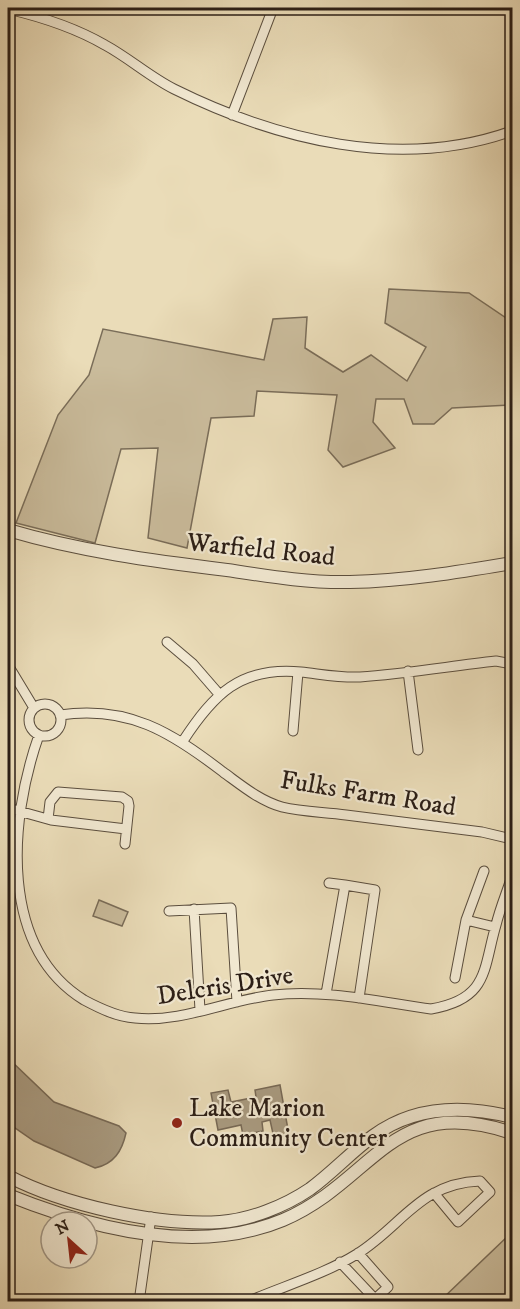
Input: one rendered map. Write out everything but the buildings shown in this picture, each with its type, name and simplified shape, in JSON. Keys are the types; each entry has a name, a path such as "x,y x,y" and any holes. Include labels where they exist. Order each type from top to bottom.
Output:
{"street":[{"path":"232,115 273,8"},
{"path":"8,9 74,29 106,45 172,88 232,115 291,135 346,146 408,149 466,144 513,131"},
{"name":"Warfield Road","path":"8,530 55,544 159,561 284,578 343,582 429,576 513,563"},
{"path":"166,642 192,664 219,694"},
{"path":"183,741 205,708 219,694 257,675 279,671 359,677 496,661 513,664"},
{"path":"8,665 34,708"},
{"path":"408,671 418,750"},
{"path":"292,731 298,672"},
{"path":"49,705 60,715 57,731 51,735 39,735 34,732 29,722 34,708 49,705"},
{"name":"Fulks Farm Road","path":"60,715 85,713 130,718 183,741 246,789 282,807 482,832 513,839"},
{"name":"Delcris Drive","path":"39,735 13,808 12,861 17,919 27,945 50,978 70,993 100,1008 131,1018 159,1020 273,995 326,994 431,1009 447,1006 474,989 482,976 488,964 495,927 513,876"},
{"path":"48,819 50,802 58,792 122,797 128,801 129,806 125,844"},
{"path":"13,808 48,819 126,829"},
{"path":"455,978 466,920 484,871"},
{"path":"329,883 375,890 359,999"},
{"path":"326,994 345,885"},
{"path":"169,911 231,908 237,1002"},
{"path":"194,909 200,1010"},
{"path":"466,920 495,927"},
{"path":"8,1176 51,1195 98,1208 151,1217 222,1222 255,1215 309,1190 387,1127 422,1113 473,1109 513,1117"},
{"path":"8,1195 46,1210 150,1234 216,1236 246,1232 282,1220 327,1194 397,1138 418,1129 457,1121 472,1122 513,1133"},
{"path":"251,1301 358,1253 414,1204 434,1193 468,1181 480,1181 490,1192 458,1222 434,1193"},
{"path":"139,1302 151,1217"},
{"path":"340,1262 375,1299 388,1287 358,1253"}],"shaded area":[{"path":"389,289 469,293 512,322 512,405 452,408 434,424 413,424 404,399 376,399 373,422 395,448 343,467 328,450 337,395 257,391 254,416 211,418 187,548 148,538 158,448 121,449 95,543 16,523 58,415 89,375 103,329 264,360 273,319 307,317 305,348 343,372 371,355 407,381 426,347 385,323"},
{"path":"99,900 128,912 122,926 93,916"},
{"path":"8,1058 54,1102 119,1126 126,1133 116,1156 95,1168 34,1141 8,1123"},
{"path":"280,1085 289,1135 274,1138 270,1120 262,1122 263,1131 243,1135 241,1125 218,1130 211,1093 228,1090 231,1102 256,1097 255,1090"},
{"path":"512,1232 512,1301 440,1301"}],"waterway":[{"path":"8,717 12,718"}],"place":[{"name":"Lake Marion Community Center","path":"177,1123"}]}
